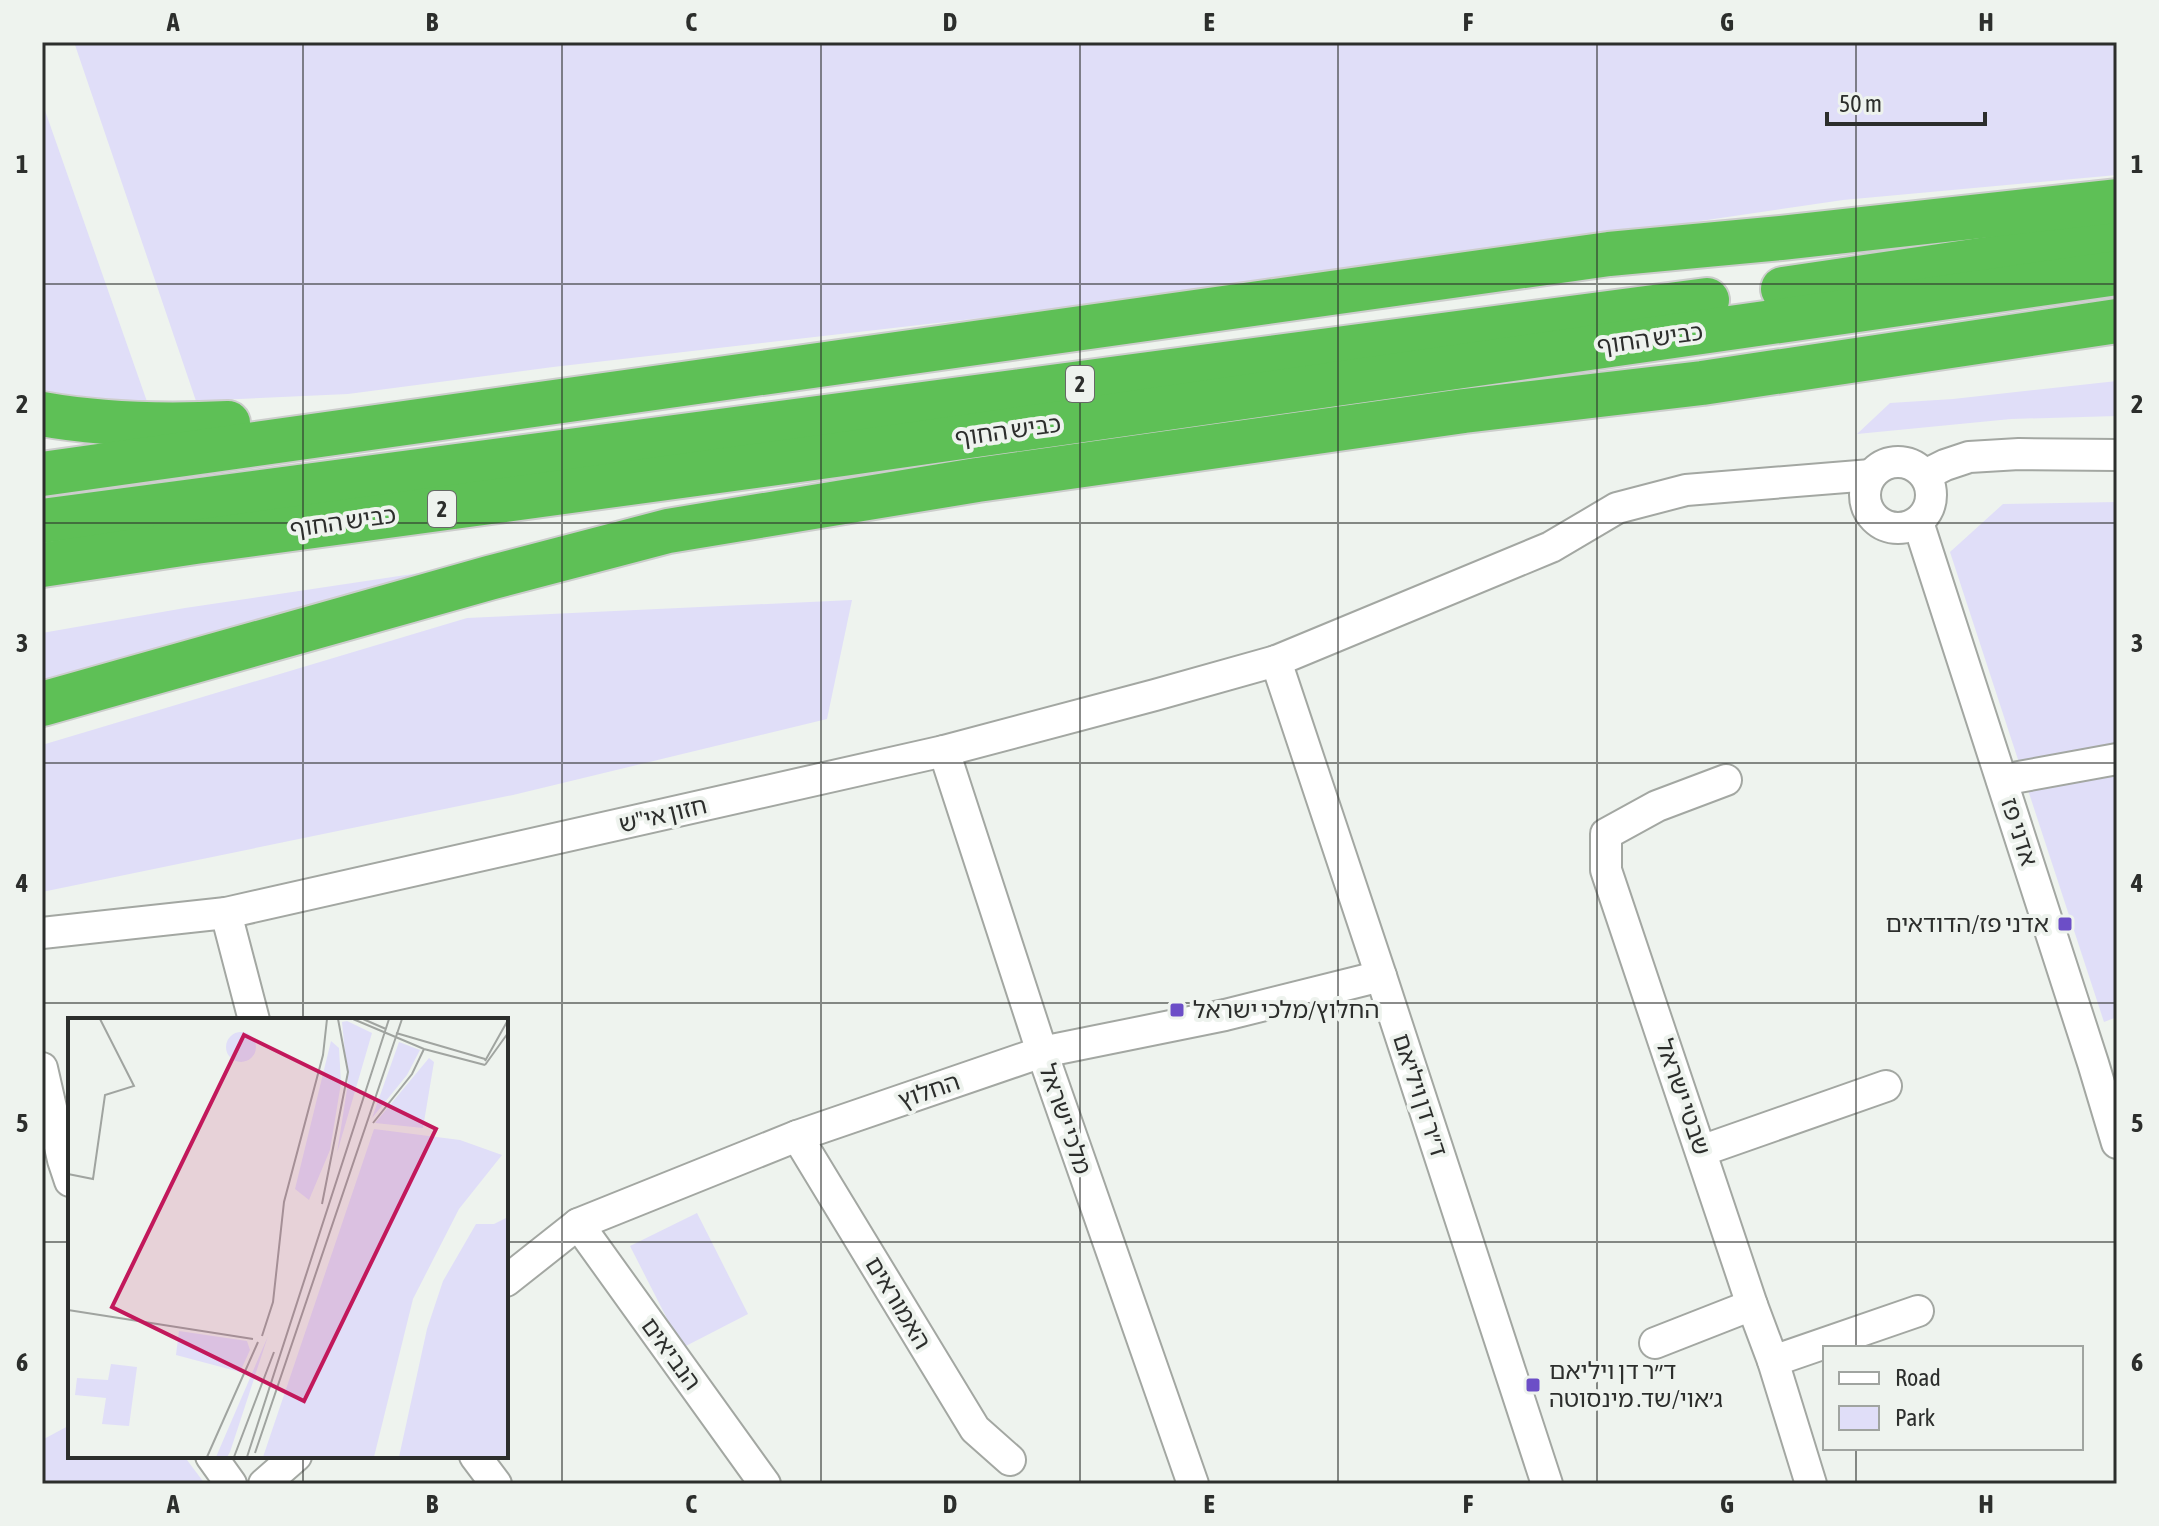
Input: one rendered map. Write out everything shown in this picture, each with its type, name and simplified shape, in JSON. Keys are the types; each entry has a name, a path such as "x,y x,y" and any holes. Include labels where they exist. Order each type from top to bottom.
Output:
{"highway":[{"path":"42,474 1609,254 2117,201"},
{"name":"כביש החוף","path":"42,521 1690,303 2117,240"},
{"name":"כביש החוף","path":"42,565 2117,273"},
{"path":"42,704 668,531 977,480 1464,411 1702,383 2117,321"},
{"path":"1936,347 2117,330"},
{"path":"42,414 92,421 205,424 518,406"}],"street":[{"path":"1925,475 1969,457 2117,455"},
{"path":"1891,462 1906,463 1917,467 1925,475 1931,486 1931,503 1927,514 1918,522 1908,528 1896,529 1885,526 1868,510 1866,485 1880,467 1891,462"},
{"name":"חזון אי\"ש","path":"42,933 226,913 944,751 1276,661 1551,547 1617,508 1686,490 1871,475"},
{"name":"אדני פז","path":"1918,522 2002,780 2105,1059 2117,1143"},
{"name":"ד״ר דן ויליאם","path":"1276,661 1547,1484"},
{"name":"מלכי ישראל","path":"944,751 1042,1052 1193,1484"},
{"path":"2002,780 2117,759"},
{"name":"שבטי ישראל","path":"1726,780 1657,806 1606,834 1606,870 1773,1361 1811,1484"},
{"path":"226,913 253,1018"},
{"name":"החלוץ","path":"508,1279 578,1224 797,1136 1042,1052 1225,1015 1381,976"},
{"path":"42,1068 68,1175"},
{"path":"1701,1151 1886,1086"},
{"name":"האמוראים","path":"797,1136 975,1429 1010,1460"},
{"name":"הנביאים","path":"578,1224 765,1484"},
{"path":"1655,1343 1752,1305"},
{"path":"1773,1361 1918,1311"},
{"path":"212,1458 231,1484"},
{"path":"264,1484 294,1458"},
{"path":"476,1458 496,1484"}],"green space":[{"path":"74,42 2117,42 2117,175 1843,200 1260,286 553,367 348,394 196,401"},
{"path":"42,102 151,413 42,399"},
{"path":"2117,381 2117,416 2011,419 1857,434 1890,403"},
{"path":"2117,502 2117,1017 2104,1022 1950,552 2003,504"},
{"path":"466,566 42,692 42,633"},
{"path":"852,600 827,719 513,795 42,892 42,745 467,618"},
{"path":"697,1213 748,1314 682,1348 630,1246"},
{"path":"68,1426 68,1458 186,1458 205,1484 42,1484 42,1440"}],"place":[{"name":"אדני פז/הדודאים","path":"2065,924"},
{"name":"החלוץ/מלכי ישראל","path":"1177,1010"},
{"name":"ד״ר דן ויליאם ג׳אוי/שד. מינסוטה","path":"1533,1385"}]}
